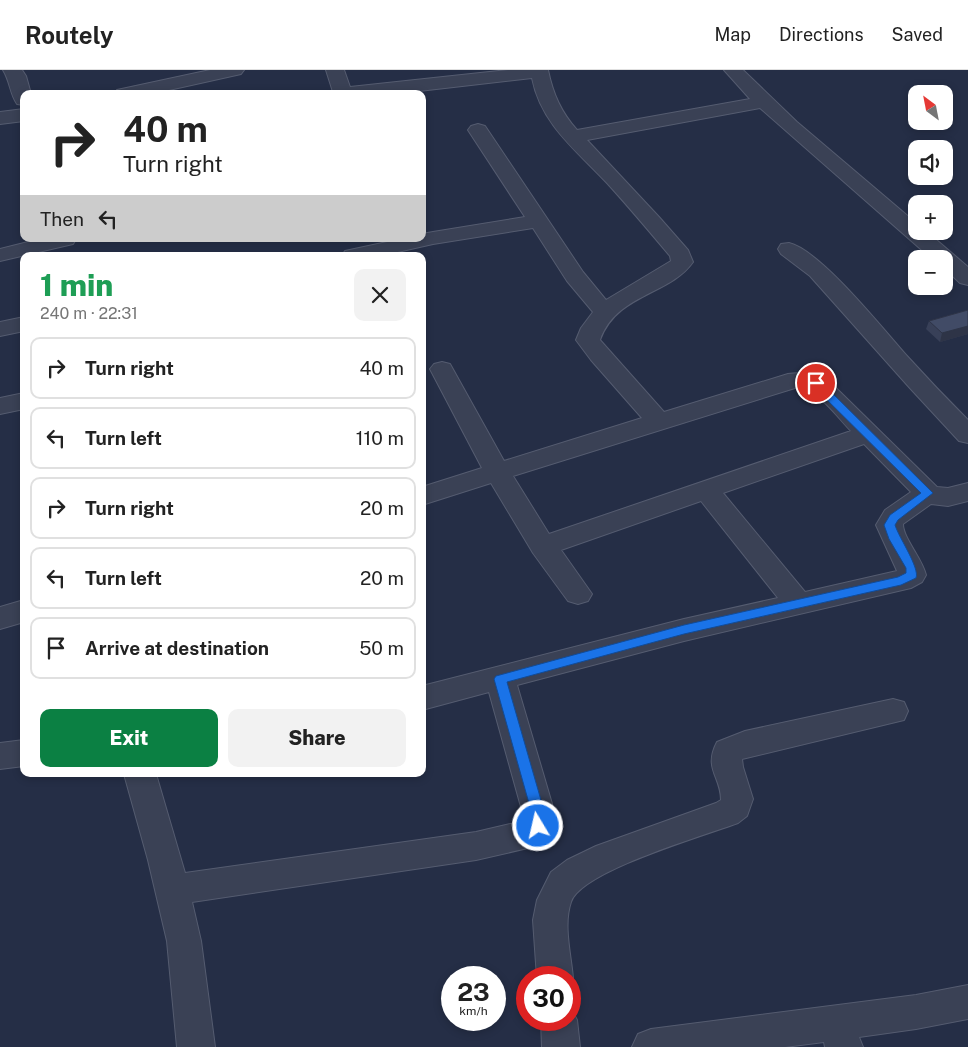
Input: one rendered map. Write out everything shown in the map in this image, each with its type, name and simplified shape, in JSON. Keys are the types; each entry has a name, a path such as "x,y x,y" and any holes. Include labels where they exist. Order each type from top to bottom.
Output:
{"street":[{"path":"12,70 17,76 21,90"},
{"path":"137,90 188,75 235,70"},
{"path":"335,70 341,90"},
{"path":"733,70 764,102 968,278"},
{"path":"376,90 539,71 542,87 553,114 571,137 602,166 680,255 682,262 673,270 604,312 590,330 588,340 599,355 660,422"},
{"path":"571,137 764,102"},
{"path":"0,118 20,116"},
{"path":"478,130 574,276 604,312"},
{"path":"426,240 538,221"},
{"path":"0,254 52,242"},
{"path":"371,252 415,242"},
{"path":"789,249 818,271 910,375 968,434"},
{"path":"0,330 20,325"},
{"path":"442,369 497,472 543,546 578,594"},
{"path":"426,488 497,472 772,386 803,379 816,383 928,493 946,498 967,494"},
{"path":"0,406 20,402"},
{"path":"543,546 868,434"},
{"path":"706,490 798,604"},
{"path":"426,697 684,630 901,581 912,575 911,568 894,539 889,525 894,517 928,493"},
{"path":"0,618 20,612"},
{"path":"172,890 476,846 528,834 538,826 538,814 500,679"},
{"path":"554,966 550,920 554,900 563,883 579,870 608,856 727,813 736,806 737,795 724,761 728,751 745,744 893,711"},
{"path":"0,756 20,753"},
{"path":"141,777 184,941 196,1047"},
{"path":"651,1047 840,1035 916,1012 968,1002"},
{"path":"560,1031 561,1047"}],"building":[{"path":"968,310 968,326 942,333 929,321"}],"route":[{"path":"538,826 538,814 500,679 684,630 901,581 912,575 911,568 894,539 889,525 894,517 928,493 816,383"}]}
